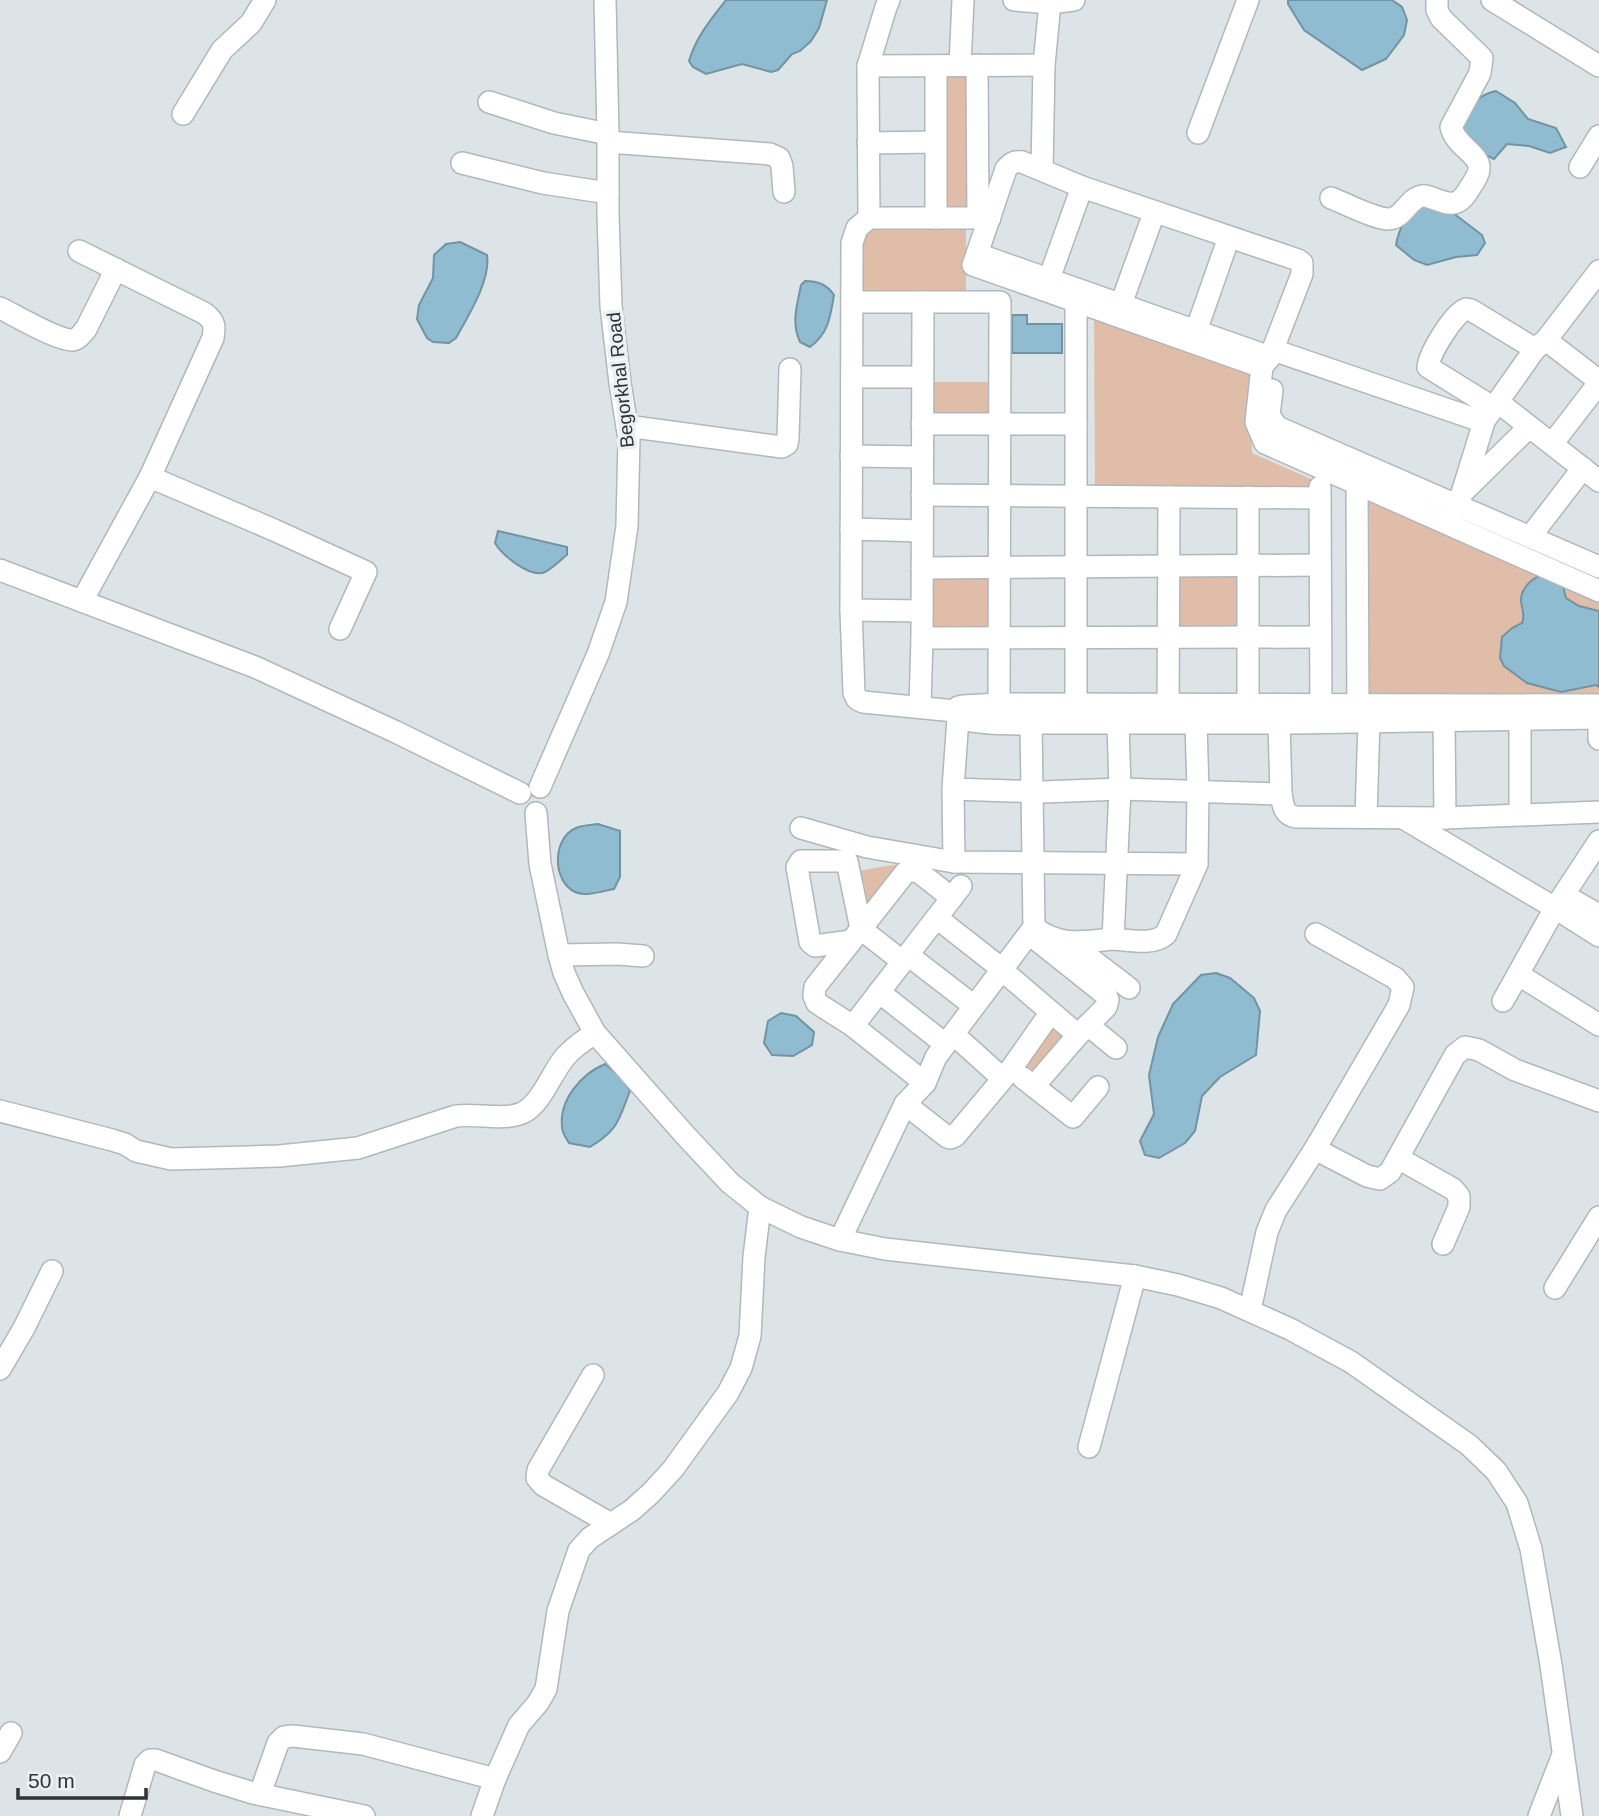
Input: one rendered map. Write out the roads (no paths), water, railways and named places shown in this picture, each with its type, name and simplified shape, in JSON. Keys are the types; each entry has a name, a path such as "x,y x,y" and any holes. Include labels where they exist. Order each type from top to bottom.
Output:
{"street":[{"path":"183,114 222,50 251,23 265,0"},
{"name":"Begorkhal Road","path":"559,955 540,864 536,813 547,803 546,793 530,790 598,654 615,602 627,526 629,439 611,306 605,0"},
{"path":"869,218 868,66 890,0"},
{"path":"963,0 984,218"},
{"path":"1014,0 1050,3 1073,0"},
{"path":"1198,133 1248,0"},
{"path":"1331,198 1380,218 1390,219 1396,218 1419,197 1425,196 1452,205 1458,203 1478,174 1479,166 1476,160 1453,136 1451,127 1480,73 1482,58 1441,18 1437,10 1437,0"},
{"path":"1492,0 1599,65"},
{"path":"1042,170 1044,65 1050,3"},
{"path":"868,66 1044,65"},
{"path":"936,66 936,218"},
{"path":"489,102 608,138 770,154 779,158 782,166 784,192"},
{"path":"1580,167 1599,136"},
{"path":"868,143 936,142"},
{"path":"973,302 975,259 984,218 1006,169 1010,163 1016,161 1154,213 1298,260 1302,263 1302,274 1268,358 1256,422 1265,443 1357,484 1455,508 1599,591"},
{"path":"462,163 551,185 608,193"},
{"path":"1049,279 1082,187"},
{"path":"1121,304 1154,213"},
{"path":"984,218 869,218 857,228 852,243 851,610 854,693 857,699 863,702 920,706 957,714 971,721 1038,714 1083,713 1321,713 1444,721 1599,718 1599,739"},
{"path":"1196,331 1229,237"},
{"path":"79,251 204,313 215,325 213,338 150,477 82,601"},
{"path":"975,259 1049,279 1082,297 1121,304 1268,358 1274,372 1269,415 1277,428 1455,508 1599,567"},
{"path":"975,259 1268,358 1492,411"},
{"path":"0,308 51,334 73,340 86,329 116,270"},
{"path":"1455,508 1492,411 1540,344 1597,279"},
{"path":"1082,297 1076,424 1083,496"},
{"path":"1082,297 1083,713"},
{"path":"852,302 1000,302 999,704"},
{"path":"920,706 923,302"},
{"path":"1530,537 1591,475 1529,427 1492,411 1428,368 1429,358 1458,313 1471,310 1540,344 1599,382 1552,444"},
{"path":"627,426 782,447 787,444 788,439 790,369"},
{"path":"852,377 922,377"},
{"path":"922,424 1076,424"},
{"path":"1455,508 1529,427"},
{"path":"851,456 922,457"},
{"path":"1320,468 1321,713"},
{"path":"150,477 366,572 340,629"},
{"path":"1357,484 1366,817"},
{"path":"922,495 1320,498"},
{"path":"1168,714 1169,497"},
{"path":"1248,497 1248,714"},
{"path":"851,530 922,531"},
{"path":"922,568 1320,565"},
{"path":"0,570 255,667 530,790"},
{"path":"851,610 922,611"},
{"path":"922,638 1320,637"},
{"path":"954,862 953,789 958,707 999,704 1038,714"},
{"path":"1362,716 1599,705"},
{"path":"1083,713 1118,724 1168,714 1196,723 1248,714 1279,723 1321,713"},
{"path":"953,1042 1038,933 1038,714"},
{"path":"1444,721 1444,818"},
{"path":"1520,721 1520,815"},
{"path":"1070,943 1113,939 1149,941 1161,939 1166,934 1197,864 1196,723"},
{"path":"1279,723 1284,809 1292,816 1444,818 1599,812"},
{"path":"1113,939 1120,789 1118,724"},
{"path":"953,789 1037,792 1120,789 1282,794"},
{"path":"1403,818 1560,901 1599,915"},
{"path":"801,828 867,847 954,862 1197,864"},
{"path":"1503,1001 1560,901 1599,841"},
{"path":"853,1026 956,892 920,873 910,870 905,873 813,992 817,1003 927,1077"},
{"path":"1560,901 1599,936"},
{"path":"937,918 1051,1012 1116,1048"},
{"path":"1038,933 1070,943 1129,988"},
{"path":"1034,1086 1108,1004 1106,995 1038,933"},
{"path":"1250,1310 1267,1232 1276,1210 1399,1005 1403,987 1395,978 1316,933"},
{"path":"856,935 906,958 974,1006"},
{"path":"643,956 559,955 573,993 595,1033 730,1183 760,1206 802,1227 840,1240 885,1249 1135,1276 1221,1298 1351,1362 1469,1445 1496,1471 1517,1503 1531,1549 1551,1665 1572,1816"},
{"path":"840,1240 905,1104 927,1077 945,1062 974,1006 1006,973"},
{"path":"1519,975 1599,1025"},
{"path":"879,992 953,1042 1034,1086 1073,1117 1098,1087"},
{"path":"905,1104 952,1138 1006,1073 1051,1012"},
{"path":"0,1111 112,1140 136,1151 171,1159 279,1156 358,1148 456,1116 522,1114 531,1107 576,1045 595,1033"},
{"path":"1315,1149 1367,1176 1380,1179 1390,1172 1455,1055 1465,1047 1479,1050 1516,1070 1599,1101"},
{"path":"1398,1158 1453,1189 1459,1196 1459,1207 1443,1244"},
{"path":"482,1816 519,1725 546,1689 558,1611 579,1550 590,1538 632,1510 673,1469 728,1393 741,1368 750,1336 760,1206"},
{"path":"1555,1287 1599,1217"},
{"path":"0,1369 52,1271"},
{"path":"1089,1447 1135,1276"},
{"path":"593,1375 538,1470 537,1478 543,1485 611,1524"},
{"path":"0,1752 11,1733"},
{"path":"260,1794 278,1743 284,1737 293,1736 363,1744 495,1779"},
{"path":"1539,1816 1563,1755"},
{"path":"130,1816 145,1765 150,1760 163,1761 214,1781 260,1794 364,1816"}],"water":[{"path":"726,0 827,0 819,28 811,41 792,54 778,70 771,72 742,64 706,74 693,67 689,61 700,36"},
{"path":"1288,0 1392,0 1402,7 1407,20 1404,35 1386,59 1362,70 1304,30"},
{"path":"1496,91 1515,103 1528,119 1556,128 1566,147 1550,153 1529,146 1507,144 1494,159 1478,150 1468,141 1460,124 1479,99"},
{"path":"1419,202 1440,203 1482,235 1485,243 1477,255 1456,257 1427,265 1414,260 1396,245 1404,222"},
{"path":"460,242 487,255 486,275 456,338 449,343 433,342 427,338 417,319 419,305 433,278 434,255 446,244"},
{"path":"805,281 822,284 834,295 825,330 810,347 800,342 796,328 798,300 801,285"},
{"path":"1012,315 1027,315 1027,324 1062,324 1062,353 1012,353"},
{"path":"498,531 567,547 567,555 545,572 532,572 517,565 499,548 495,543"},
{"path":"1543,575 1562,583 1566,598 1579,606 1599,611 1599,687 1596,685 1561,692 1527,683 1504,666 1500,658 1502,637 1522,623 1521,600 1525,587"},
{"path":"598,824 620,831 620,877 614,889 584,894 575,892 567,887 559,870 562,841 578,827"},
{"path":"1216,973 1230,978 1254,998 1260,1011 1256,1055 1220,1077 1202,1096 1195,1131 1185,1143 1159,1158 1145,1155 1140,1141 1154,1114 1149,1075 1158,1037 1173,1004 1201,975"},
{"path":"781,1013 796,1016 814,1032 812,1045 793,1056 772,1055 764,1043 768,1021"},
{"path":"605,1064 622,1078 630,1091 620,1117 607,1135 590,1147 569,1143 562,1127 568,1098 580,1081"}]}
